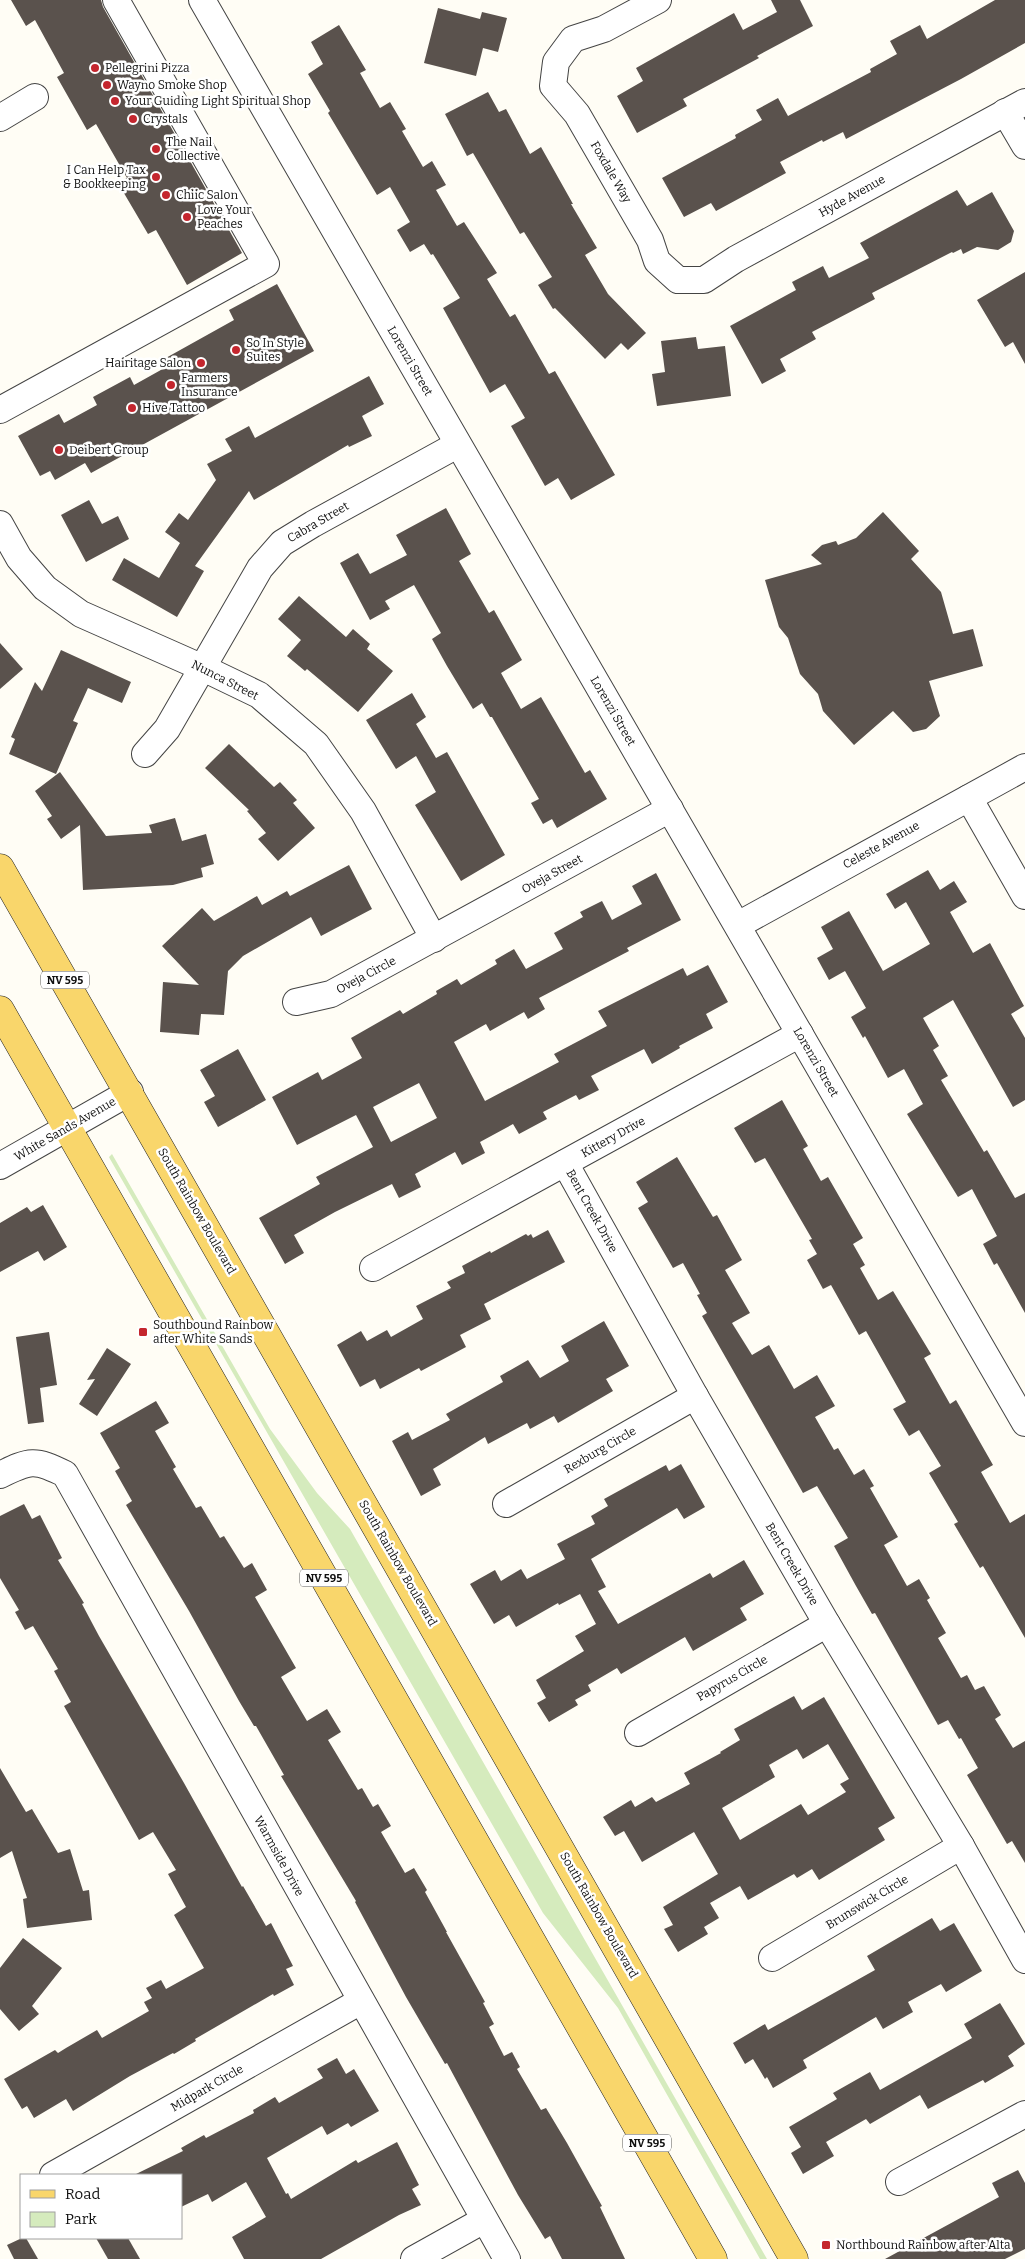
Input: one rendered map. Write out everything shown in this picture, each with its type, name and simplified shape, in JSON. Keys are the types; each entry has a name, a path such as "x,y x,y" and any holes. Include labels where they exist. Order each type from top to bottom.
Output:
{"main road":[{"name":"South Rainbow Boulevard","path":"0,868 130,1092 794,2259"},
{"name":"NV 595","path":"0,1010 713,2259"}],"street":[{"path":"0,410 266,264 116,0"},
{"name":"Lorenzi Street","path":"202,0 1025,1423"},
{"name":"Foxdale Way","path":"658,0 604,29 573,39 556,62 553,86 577,114 650,240 657,261 678,280"},
{"path":"0,118 36,97"},
{"path":"1015,107 1025,146"},
{"name":"Hyde Avenue","path":"678,280 704,280 736,259 1015,107"},
{"name":"Cabra Street","path":"145,754 167,729 260,568 282,544 313,524 458,445"},
{"name":"Nunca Street","path":"0,524 19,558 45,588 81,614 259,695 316,744 363,811 434,939"},
{"name":"Celeste Avenue","path":"738,925 1025,767"},
{"path":"969,798 1025,896"},
{"name":"Oveja Street","path":"434,939 670,809"},
{"name":"Oveja Circle","path":"296,1002 331,994 434,939"},
{"name":"Kittery Drive","path":"373,1268 800,1034"},
{"name":"White Sands Avenue","path":"0,1166 130,1092"},
{"name":"Bent Creek Drive","path":"565,1164 826,1624 961,1846 1025,1960"},
{"name":"Rexburg Circle","path":"506,1504 695,1396"},
{"name":"Warmside Drive","path":"0,1475 20,1465 42,1463 65,1474 360,2001 507,2259"},
{"name":"Papyrus Circle","path":"638,1733 826,1624"},
{"name":"Brunswick Circle","path":"772,1958 961,1846"},
{"name":"Midpark Circle","path":"55,2174 360,2001"},
{"path":"899,2182 1025,2114"},
{"path":"414,2259 484,2220"}],"green space":[{"path":"112,1154 270,1429 317,1493 350,1529 767,2259 760,2259 618,2008 543,1913 110,1159 109,1157"}],"building":[{"path":"11,0 101,0 103,7 242,253 187,285 156,230 148,234 118,183 127,178 96,124 87,130 57,77 64,73 35,20 26,26"},
{"path":"771,0 800,0 813,26 683,99 687,106 637,133 617,96 643,81 636,68 734,13 743,30 777,12"},
{"path":"995,0 1025,0 1025,43 846,139 843,132 823,142 822,140 780,162 786,173 716,211 711,203 684,217 662,178 736,138 735,135 762,120 756,110 778,98 788,116 871,72 870,69 897,54 890,41 920,25 927,39"},
{"path":"438,8 480,19 482,12 507,18 498,52 483,48 476,76 424,63"},
{"path":"339,25 366,70 360,73 380,108 390,102 406,129 402,131 423,167 432,161 446,185 436,190 457,226 464,222 497,273 487,279 510,317 515,314 549,374 555,371 615,475 571,500 558,478 545,486 511,426 525,418 505,384 490,393 443,308 460,298 433,254 431,255 424,244 410,252 397,230 410,222 390,187 377,195 328,113 330,111 308,74 323,64 311,42"},
{"path":"488,92 499,112 506,109 530,154 541,147 597,248 585,255 608,294 646,333 628,350 621,343 605,359 555,308 553,309 538,285 552,277 524,232 520,234 473,153 467,156 445,114"},
{"path":"957,190 967,206 992,192 1014,231 1011,242 998,250 977,247 963,254 961,249 952,252 872,293 875,299 812,332 816,339 780,359 786,371 762,384 730,326 796,290 792,282 823,266 829,278 869,258 860,243"},
{"path":"1025,272 1025,364 1013,342 1005,347 977,300"},
{"path":"277,284 314,351 91,473 85,463 55,480 50,471 40,476 18,436 59,414 64,423 97,405 93,397 130,377 134,385 168,366 164,359 234,320 229,310"},
{"path":"696,337 698,349 725,346 731,396 657,406 652,374 665,372 661,341"},
{"path":"369,376 384,404 362,416 372,436 349,447 348,445 254,500 249,491 195,566 204,571 177,617 112,580 124,558 159,578 180,543 165,532 179,513 188,520 216,480 207,464 232,451 225,439 249,426 255,438"},
{"path":"89,500 102,524 118,516 129,539 86,562 61,515"},
{"path":"446,508 471,554 459,561 489,613 494,610 522,660 501,673 521,709 541,697 585,773 590,770 607,799 557,828 552,819 543,824 531,803 539,799 492,717 490,717 482,703 473,709 447,666 432,639 441,633 414,585 385,601 390,609 370,620 340,563 358,553 370,574 407,555 396,535"},
{"path":"883,512 919,551 911,559 941,592 953,634 973,629 983,666 929,681 940,716 926,729 913,732 893,711 854,745 823,711 818,694 800,674 788,638 779,627 765,580 822,564 811,555 822,545 836,541 838,545 856,538"},
{"path":"299,596 346,637 353,629 370,644 367,649 393,671 358,712 307,669 305,671 287,656 301,640 278,619"},
{"path":"0,643 23,669 0,689"},
{"path":"61,650 131,682 122,703 88,688 73,721 78,723 56,774 9,754 15,739 11,737 35,682 42,691"},
{"path":"412,693 426,717 416,724 436,758 447,752 505,855 461,881 415,805 436,792 416,756 396,769 366,720"},
{"path":"229,744 274,787 280,782 297,800 293,803 315,828 278,861 258,839 266,833 247,811 249,810 205,768"},
{"path":"60,772 106,836 152,833 149,825 175,818 182,841 206,834 214,864 201,868 203,877 173,885 83,890 80,825 61,839 47,819 52,816 35,791"},
{"path":"349,865 372,909 321,936 311,917 243,956 228,971 224,1015 201,1014 199,1035 160,1032 163,982 199,985 162,946 202,908 214,921 257,896 262,905 287,891 290,896"},
{"path":"928,870 940,890 954,881 967,902 950,912 973,953 990,943 1024,1006 1011,1014 1025,1038 1025,1100 1013,1107 953,1000 923,1018 939,1046 933,1050 948,1076 941,1080 984,1152 987,1150 1015,1198 1025,1193 1025,1313 997,1263 994,1265 983,1244 997,1236 972,1189 958,1197 907,1114 923,1104 904,1069 888,1078 865,1036 863,1038 851,1017 866,1008 845,971 829,980 817,958 833,949 821,927 849,911 883,971 930,944 906,902 895,909 886,894"},
{"path":"656,873 681,920 627,948 629,951 539,998 545,1009 528,1019 524,1012 490,1031 486,1024 454,1042 485,1101 559,1062 554,1054 607,1026 598,1011 683,968 687,976 708,965 728,1002 706,1014 713,1028 679,1046 680,1048 652,1064 644,1049 591,1076 599,1090 579,1100 576,1095 543,1112 547,1119 519,1134 513,1124 480,1142 485,1153 462,1165 455,1152 415,1174 421,1187 399,1198 392,1184 335,1212 294,1235 304,1253 285,1264 259,1218 320,1184 316,1177 373,1147 356,1115 297,1145 272,1097 318,1072 322,1080 362,1058 351,1038 400,1010 403,1014 437,994 436,991 457,979 461,985 497,964 495,960 514,949 526,969 563,949 554,933 583,917 580,912 602,901 612,920 642,904 632,886","holes":["419,1083 437,1118 391,1142 373,1107"]},
{"path":"238,1049 266,1100 218,1127 204,1102 215,1096 200,1070"},
{"path":"782,1100 808,1146 803,1149 821,1181 828,1177 863,1238 853,1244 865,1265 860,1268 878,1300 893,1291 931,1354 924,1358 950,1404 956,1400 993,1465 981,1472 1010,1523 1025,1514 1025,1638 983,1566 980,1568 954,1524 958,1522 929,1473 941,1466 919,1430 909,1436 893,1409 906,1402 866,1331 859,1335 831,1285 823,1289 807,1260 817,1254 809,1240 812,1239 765,1158 755,1163 734,1128"},
{"path":"677,1157 713,1217 717,1215 742,1260 725,1270 750,1313 732,1323 752,1355 769,1345 794,1389 817,1375 835,1406 815,1417 834,1450 838,1448 854,1475 864,1469 874,1486 870,1488 898,1537 884,1545 907,1586 919,1579 930,1598 927,1600 946,1633 938,1638 961,1678 967,1675 975,1690 984,1686 1001,1715 995,1719 1013,1748 1025,1741 1025,1863 1012,1841 1007,1844 967,1775 978,1768 961,1738 959,1739 948,1720 938,1725 875,1613 872,1614 834,1546 848,1538 817,1486 803,1493 702,1316 707,1313 697,1295 700,1294 683,1263 673,1268 638,1208 648,1202 636,1182"},
{"path":"43,1205 67,1247 44,1261 38,1251 0,1272 0,1223 27,1207 31,1212"},
{"path":"548,1230 565,1262 484,1304 491,1319 460,1335 466,1347 421,1371 419,1368 380,1389 375,1379 360,1387 337,1345 361,1331 367,1341 387,1330 391,1337 423,1319 416,1306 451,1288 447,1282 465,1273 462,1266 526,1234 528,1236 531,1234 533,1238"},
{"path":"604,1321 629,1366 606,1379 613,1391 558,1423 554,1416 530,1429 527,1423 488,1444 485,1437 433,1469 441,1485 421,1496 392,1441 408,1432 412,1440 450,1420 446,1414 503,1382 500,1376 528,1360 540,1378 569,1361 561,1346"},
{"path":"49,1332 57,1385 40,1388 44,1422 28,1424 16,1337"},
{"path":"107,1348 131,1364 97,1416 79,1404 95,1379 87,1380"},
{"path":"156,1401 169,1423 155,1431 176,1467 173,1469 196,1508 201,1506 220,1538 224,1536 244,1568 252,1563 267,1590 255,1597 296,1668 281,1677 307,1721 327,1709 341,1732 328,1740 358,1790 362,1788 373,1807 378,1804 391,1826 381,1832 405,1873 414,1868 427,1890 425,1892 485,2002 483,2003 494,2024 489,2027 504,2056 512,2052 520,2067 517,2069 541,2110 546,2108 567,2143 602,2206 600,2207 625,2259 562,2259 550,2236 545,2239 518,2195 447,2063 445,2064 406,1997 356,1901 281,1776 284,1775 126,1505 132,1501 115,1471 120,1468 100,1433"},
{"path":"681,1464 705,1507 684,1519 677,1508 591,1559 606,1587 598,1591 618,1624 710,1573 713,1578 744,1560 764,1594 740,1608 747,1620 693,1651 685,1637 621,1674 617,1668 588,1685 591,1691 575,1700 578,1705 549,1722 537,1703 546,1698 536,1680 584,1651 575,1636 596,1624 580,1594 559,1605 558,1603 516,1627 509,1615 494,1624 470,1584 495,1570 501,1581 521,1569 527,1579 565,1559 557,1544 595,1524 591,1516 608,1506 604,1499 666,1465 669,1471"},
{"path":"24,1504 32,1519 40,1515 62,1558 58,1560 84,1603 82,1604 99,1636 242,1887 266,1926 271,1923 293,1966 286,1969 294,1985 274,1996 273,1994 195,2039 196,2041 174,2054 130,2076 73,2111 66,2099 34,2118 27,2106 22,2109 4,2079 55,2050 58,2053 97,2030 102,2038 149,2011 144,2002 152,1998 146,1988 161,1980 166,1989 204,1968 174,1915 186,1907 168,1874 176,1870 153,1832 139,1840 64,1706 71,1702 54,1671 58,1669 33,1626 25,1630 15,1612 19,1610 0,1578 0,1516"},
{"path":"794,1696 802,1710 824,1697 895,1818 878,1828 885,1840 819,1880 812,1869 797,1878 794,1874 748,1900 740,1886 710,1903 719,1918 704,1927 708,1934 678,1952 664,1929 673,1925 663,1907 718,1874 694,1832 642,1862 624,1831 615,1836 603,1817 631,1800 635,1807 652,1797 656,1802 690,1784 684,1773 721,1753 740,1740 734,1729","holes":["828,1744 849,1779 840,1784 846,1792 808,1815 801,1804 740,1840 722,1808 775,1777 769,1765 797,1749 803,1759"]},
{"path":"0,1768 26,1812 32,1809 58,1853 70,1849 83,1891 89,1890 92,1920 27,1928 23,1899 27,1898 12,1851 0,1858"},
{"path":"932,1918 940,1931 954,1923 982,1971 946,1992 941,1984 908,2002 913,2012 883,2029 876,2017 803,2060 807,2068 773,2088 753,2059 745,2064 733,2043 765,2024 768,2030 875,1970 867,1956"},
{"path":"23,1938 62,1968 32,2006 39,2014 19,2031 0,2009 0,1968"},
{"path":"1000,2003 1025,2044 1008,2056 1014,2066 985,2083 983,2080 928,2109 920,2095 870,2124 866,2119 826,2142 834,2156 803,2174 791,2153 801,2147 789,2127 837,2099 833,2093 870,2072 880,2090 972,2038 964,2024"},
{"path":"337,2058 346,2074 354,2069 379,2111 351,2127 348,2123 327,2135 322,2126 267,2158 286,2194 288,2193 291,2199 356,2160 358,2163 397,2142 419,2185 412,2189 421,2205 399,2215 321,2259 244,2259 232,2237 266,2217 246,2182 212,2202 208,2194 182,2207 182,2174 136,2174 183,2151 181,2148 204,2135 206,2138 254,2113 253,2110 275,2097 279,2103 323,2078 317,2069"},
{"path":"1018,2170 1025,2183 1025,2249 1005,2259 885,2259 999,2197 992,2183"},
{"path":"20,2239 27,2239 38,2259 14,2259 7,2245"},
{"path":"97,2239 129,2239 140,2259 108,2259"}],"place":[{"name":"Pellegrini Pizza","path":"95,68"},
{"name":"Wayno Smoke Shop","path":"107,85"},
{"name":"Your Guiding Light Spiritual Shop","path":"115,101"},
{"name":"Crystals","path":"133,119"},
{"name":"The Nail Collective","path":"156,149"},
{"name":"I Can Help Tax & Bookkeeping","path":"156,177"},
{"name":"Chiic Salon","path":"166,195"},
{"name":"Love Your Peaches","path":"187,217"},
{"name":"So In Style Suites","path":"236,350"},
{"name":"Hairitage Salon","path":"201,363"},
{"name":"Farmers Insurance","path":"171,385"},
{"name":"Hive Tattoo","path":"132,408"},
{"name":"Deibert Group","path":"59,450"},
{"name":"Southbound Rainbow after White Sands","path":"143,1332"},
{"name":"Northbound Rainbow after Alta","path":"826,2245"}]}
